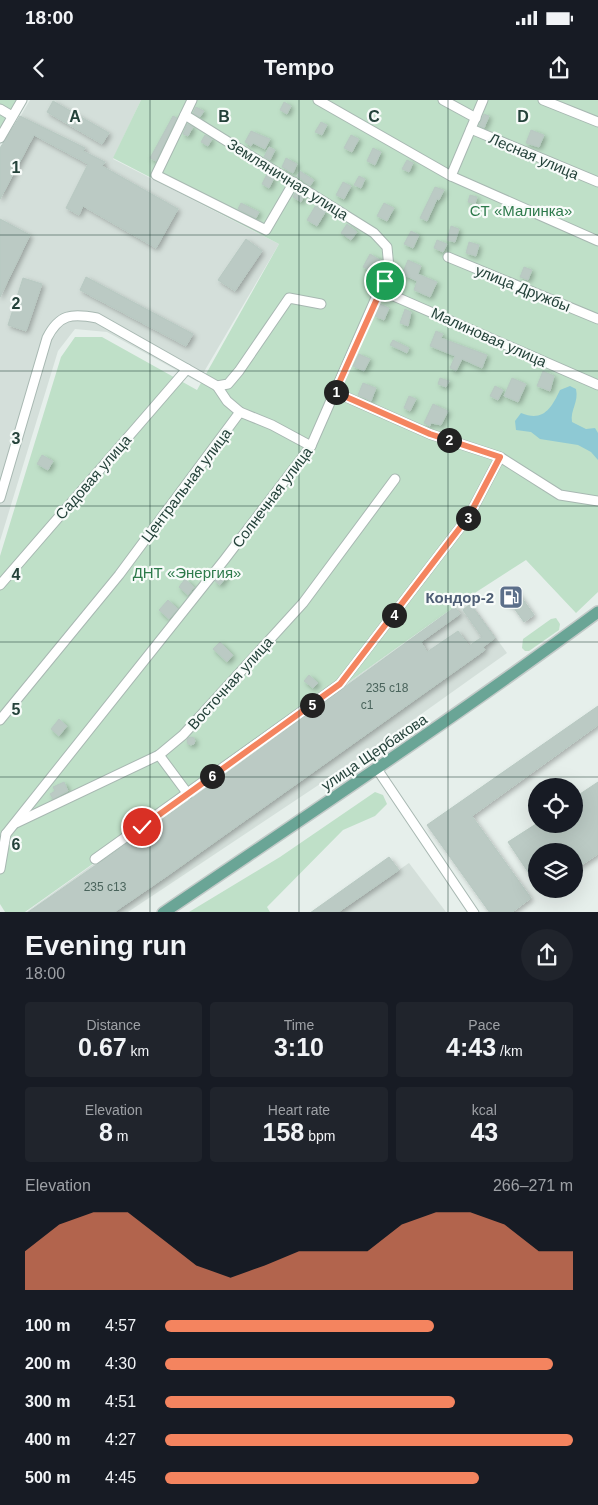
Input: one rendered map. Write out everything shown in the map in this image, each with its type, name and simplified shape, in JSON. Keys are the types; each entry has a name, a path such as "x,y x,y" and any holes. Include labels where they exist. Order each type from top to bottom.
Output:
{"main road":[{"name":"улица Щербакова","path":"163,912 378,769 598,612"}],"street":[{"path":"0,138 22,100"},
{"path":"192,100 156,175 266,230 294,182"},
{"path":"318,100 451,176 598,241"},
{"name":"Лесная улица","path":"443,100 476,118"},
{"path":"451,176 483,100"},
{"path":"543,100 598,122"},
{"path":"0,109 12,116"},
{"name":"Земляничная улица","path":"185,114 374,233 387,247"},
{"name":"Лесная улица","path":"471,129 598,182"},
{"name":"Солнечная улица","path":"3,832 13,825 225,559 312,446 389,268 387,247"},
{"name":"улица Дружбы","path":"448,257 598,319"},
{"name":"Малиновая улица","path":"380,290 598,385"},
{"path":"217,386 228,384 239,371 289,298 321,304"},
{"path":"0,498 47,338 53,325 63,318 80,314 97,318 217,386 227,401 240,412 272,425 312,446"},
{"name":"Садовая улица","path":"0,585 187,369"},
{"path":"335,392 430,434 500,457 560,495 598,501"},
{"name":"Центральная улица","path":"0,720 119,575 240,412"},
{"path":"95,859 340,684 469,516 500,457"},
{"name":"Восточная улица","path":"13,825 159,755 183,734 303,603 395,479"},
{"path":"159,755 188,794"},
{"path":"378,769 474,912"},
{"path":"0,869 3,832"}],"shaded area":[{"path":"30,100 141,100 113,159 279,244 198,382 107,332 75,329 58,351 0,541 0,151"},
{"path":"467,598 507,653 368,752 128,912 26,912"},
{"path":"409,863 446,912 338,912"}],"green space":[{"path":"0,100 17,100 0,130"},
{"name":"ДНТ «Энергия»","path":"141,100 598,100 598,592 576,613 526,560 467,598 25,912 5,912 0,904 0,556 61,357 75,337 102,337 197,390 279,244 113,158"},
{"path":"556,618 560,624 559,630 529,651 525,651 522,648 523,639 551,619"},
{"path":"375,792 383,795 387,804 375,816 343,830 267,907 270,912 189,912 280,857"}],"water":[{"path":"570,386 576,389 577,394 572,422 586,429 595,428 598,433 598,460 591,452 578,445 540,439 531,432 516,430 515,421 521,413 535,416 541,415 550,408 560,390"}],"building":[{"path":"53,101 109,133 102,144 47,112"},
{"path":"284,102 291,106 287,114 280,110"},
{"path":"196,107 204,111 200,117 193,113"},
{"path":"484,114 489,116 484,128 479,126"},
{"path":"20,116 85,148 83,151 105,162 102,166 178,209 156,248 83,206 79,215 66,208 88,164 34,135 0,199 0,148"},
{"path":"173,116 177,118 156,161 150,158"},
{"path":"321,122 327,125 322,135 315,132"},
{"path":"187,124 193,127 188,136 183,134"},
{"path":"531,130 544,135 539,147 526,143"},
{"path":"251,131 270,139 265,149 253,143 251,146 245,142"},
{"path":"205,135 212,139 208,146 201,142"},
{"path":"351,135 359,139 352,152 344,148"},
{"path":"269,147 275,150 270,160 264,157"},
{"path":"373,148 381,152 375,165 367,161"},
{"path":"286,158 297,164 293,173 282,167"},
{"path":"407,160 413,163 409,172 402,169"},
{"path":"300,171 314,180 310,186 297,176"},
{"path":"267,174 274,178 269,188 262,184"},
{"path":"359,176 365,179 361,188 354,185"},
{"path":"343,182 351,186 344,199 336,195"},
{"path":"435,187 444,190 439,200 437,199 427,221 420,218"},
{"path":"296,191 304,196 301,202 293,197"},
{"path":"470,195 477,197 475,204 468,202"},
{"path":"241,203 259,212 256,218 238,209"},
{"path":"384,203 394,208 387,221 377,216"},
{"path":"316,205 326,211 317,226 307,220"},
{"path":"0,219 30,235 0,297"},
{"path":"347,224 357,232 351,240 341,233"},
{"path":"451,226 459,229 455,242 447,240"},
{"path":"411,231 419,235 413,248 404,244"},
{"path":"246,239 262,251 235,291 218,280"},
{"path":"437,240 447,244 443,252 434,248"},
{"path":"469,242 479,245 476,256 466,253"},
{"path":"370,254 382,261 377,274 363,267"},
{"path":"408,260 421,266 418,274 437,282 430,297 414,290 417,281 402,274"},
{"path":"524,267 532,270 528,280 520,277"},
{"path":"86,277 193,334 186,346 80,290"},
{"path":"23,278 42,284 26,331 8,325"},
{"path":"380,304 389,308 384,320 375,316"},
{"path":"405,309 411,312 408,326 400,323"},
{"path":"436,331 443,334 441,338 487,355 482,368 462,359 456,371 450,368 455,356 430,346"},
{"path":"393,340 409,348 407,353 390,345"},
{"path":"359,354 370,359 364,371 353,366"},
{"path":"543,371 554,376 550,391 537,386"},
{"path":"440,378 449,381 446,387 438,384"},
{"path":"512,378 526,384 518,402 504,396"},
{"path":"363,383 376,388 371,401 358,395"},
{"path":"495,386 503,390 498,400 490,396"},
{"path":"409,396 416,399 410,411 404,408"},
{"path":"433,404 448,411 441,425 431,423 430,426 424,423"},
{"path":"42,455 53,461 48,470 37,464"},
{"path":"222,572 227,576 220,585 215,581"},
{"path":"185,579 194,587 188,595 179,587"},
{"path":"515,588 534,615 524,622 511,604 509,606 502,597"},
{"path":"168,600 178,609 169,619 159,610"},
{"path":"470,604 495,638 483,647 485,650 167,876 114,912 28,912 191,799 455,607 460,614 421,642 427,652 458,631 469,646 482,637 463,610"},
{"path":"220,642 233,655 227,662 213,649"},
{"path":"309,675 318,683 313,688 304,681"},
{"path":"598,706 598,725 472,816 528,894 528,898 531,898 512,912 489,912 427,825"},
{"path":"59,719 67,726 59,736 51,729"},
{"path":"191,737 195,741 191,745 187,741"},
{"path":"64,782 68,791 53,799 50,794 55,791 53,787"},
{"path":"598,782 598,854 583,864 583,843 528,843 528,872 508,842 528,829 528,833 583,833 583,792"},
{"path":"389,857 399,870 338,912 311,912"}],"place":[{"name":"Кондор-2","path":"511,597"}],"route":[{"path":"142,827 340,684 469,516 500,457 430,434 335,392 385,281"}],"park label":[{"name":"CТ «Малинка»","path":"521,210"}]}
